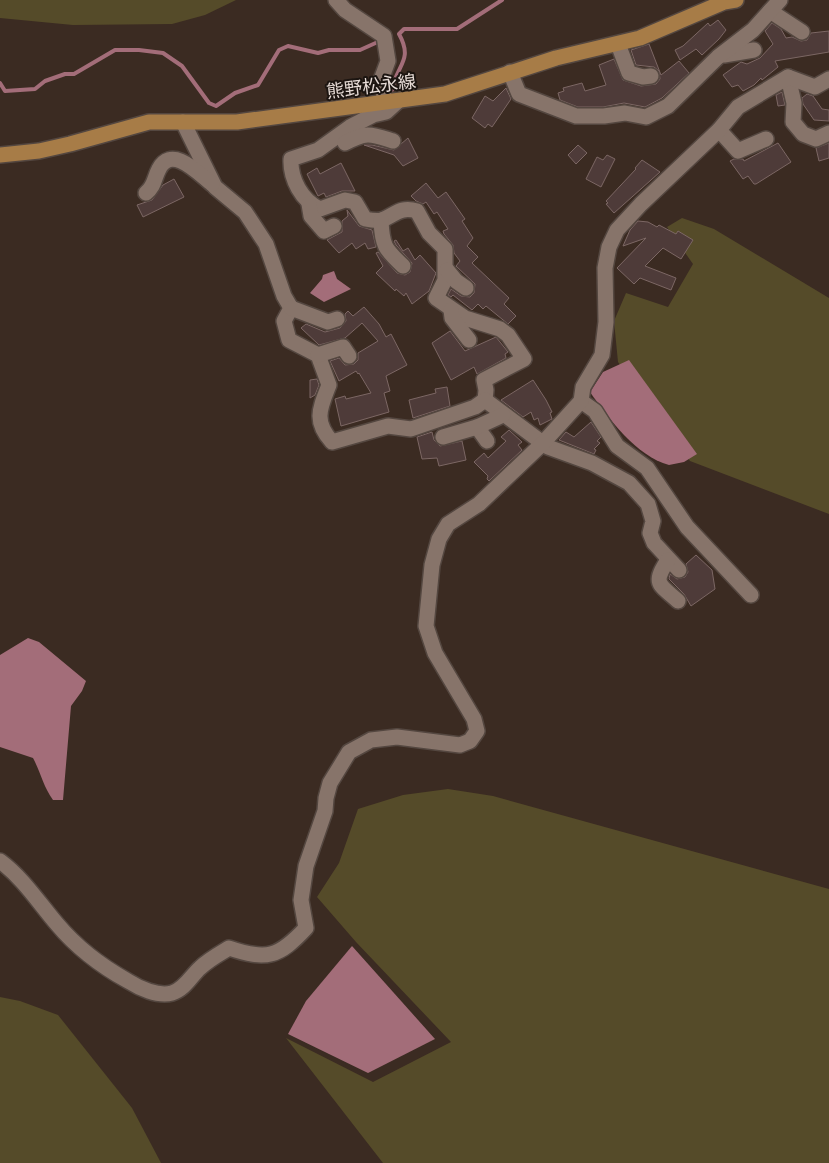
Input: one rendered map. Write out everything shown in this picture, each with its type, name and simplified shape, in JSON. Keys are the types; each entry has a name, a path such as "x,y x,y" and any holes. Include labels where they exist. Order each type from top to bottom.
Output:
{"main road":[{"name":"熊野松永線","path":"0,155 47,149 149,122 237,122 445,94 556,58 640,38 724,2 736,0"}],"street":[{"path":"318,150 350,127 373,115 386,112 391,101 380,80 388,61 384,36 345,10 336,0"},
{"path":"510,72 519,94 548,107 588,117 625,113 646,117 668,106 718,57 753,30 775,5 802,32"},
{"path":"618,44 629,73 643,77 651,76"},
{"path":"718,57 754,50"},
{"path":"788,77 815,87 829,80"},
{"path":"0,861 29,889 57,925 79,947 107,969 145,989 158,993 172,993 186,984 200,968 228,948 269,956 289,947 306,928 302,900 306,866 325,811 330,782 349,752 371,740 397,736 460,746 470,741 477,731 474,719 435,653 426,626 432,565 439,540 448,524 479,504 542,444 581,401 583,387 602,355 606,322 605,268 609,247 616,230 719,130 738,107 788,77"},
{"path":"788,77 794,103 793,122 803,134 816,138 829,133"},
{"path":"183,122 215,187"},
{"path":"719,130 738,151 766,139"},
{"path":"334,226 324,231 311,216 309,204 293,176 291,159 318,150 351,143 362,134 372,134 393,141"},
{"path":"146,193 153,187 159,168 166,161 174,158 182,161 245,212 266,244 284,296 291,308 328,322 337,318"},
{"path":"309,204 320,209 344,200 355,202 365,219 381,220 391,213 409,209 416,211 429,233 446,249 447,270 445,280 436,298 465,318 500,329 508,335 524,359 484,380 485,400"},
{"path":"381,220 384,248 403,266"},
{"path":"447,270 456,281 466,288"},
{"path":"291,308 284,321 289,340 318,355 328,385 318,414 325,434 332,442 388,426 411,429 468,410 485,400"},
{"path":"451,310 452,318 469,340"},
{"path":"318,355 343,347 349,356"},
{"path":"485,400 542,444 592,463 629,483 667,496"},
{"path":"581,401 596,411 618,446 647,468 687,528 751,595"},
{"path":"443,437 477,427 503,415"},
{"path":"477,427 487,441"},
{"path":"629,483 648,504 653,521 650,533 654,543 673,565 658,574 659,581 662,587 678,601"}],"shaded area":[{"path":"0,0 236,0 205,15 172,24 73,25 0,18"},
{"path":"682,218 714,229 829,298 829,514 690,461 618,362 614,321 626,293 668,307 693,264 667,227"},
{"path":"334,271 337,279 351,289 324,302 310,293 322,279 323,275"},
{"path":"629,360 697,454 684,462 669,465 645,454 624,435 597,403 590,392 603,372"},
{"path":"28,638 39,642 86,681 82,691 71,706 63,800 53,800 33,758 0,747 0,655"},
{"path":"448,789 493,796 829,889 829,1163 383,1163 286,1038 373,1082 451,1042 356,942 317,897 339,863 358,809 403,795"},
{"path":"352,946 435,1039 368,1073 288,1034 306,1001"},
{"path":"0,997 20,1001 58,1015 132,1108 161,1163 0,1163"}],"building":[{"path":"718,20 726,30 719,39 702,55 696,49 680,60 675,50 683,46 708,23 710,26"},
{"path":"772,23 781,29 786,38 792,37 801,41 807,40 811,33 829,31 829,52 775,61 778,67 754,85 743,91 738,85 732,87 723,75 741,62 747,64 760,58 773,44 765,31"},
{"path":"649,44 661,75 679,61 689,73 662,98 645,107 624,103 603,107 578,107 560,100 558,93 564,91 563,88 582,83 585,91 606,85 599,65 614,59 623,80 641,86 656,84 660,79 659,71 654,67 636,65 631,50"},
{"path":"506,88 511,99 492,127 488,124 485,128 472,118 485,96 493,101"},
{"path":"782,92 785,105 778,106 776,95"},
{"path":"807,94 813,96 822,109 829,110 829,121 814,120 803,104 802,98"},
{"path":"408,138 418,158 403,166 394,155 364,145 394,150"},
{"path":"778,143 791,162 756,184 748,176 743,179 730,161 743,159 744,161"},
{"path":"829,143 829,158 819,161 816,148"},
{"path":"578,145 587,153 576,164 568,155"},
{"path":"607,155 615,159 601,187 586,179 597,157 603,160"},
{"path":"642,160 660,172 614,213 606,204 608,203 606,201"},
{"path":"341,163 355,191 342,191 326,197 324,193 318,196 307,174 317,168 320,174"},
{"path":"174,179 184,197 143,217 137,205 152,200 163,185"},
{"path":"426,183 438,198 446,192 465,219 462,221 473,238 467,246 478,257 472,263 509,298 504,304 516,316 508,324 486,306 483,309 478,304 472,310 453,295 451,297 448,295 451,289 461,296 470,297 474,293 475,284 456,266 460,261 454,253 453,245 444,234 443,231 448,229 437,212 434,214 426,202 423,204 411,196"},
{"path":"347,210 359,226 372,230 376,247 368,249 365,243 356,249 352,243 339,253 327,240 342,232 342,221 348,216"},
{"path":"638,221 648,222 657,227 659,225 676,234 678,231 693,240 681,259 663,248 645,266 676,278 671,290 640,278 634,284 617,268 646,238 623,246 630,230"},
{"path":"396,240 403,251 408,248 415,260 420,255 436,273 429,291 412,304 406,293 404,296 396,289 395,291 376,273 383,266 376,253 378,252 397,273 405,275 410,272 412,263 396,245 394,241"},
{"path":"364,307 379,324 386,337 391,334 407,365 386,376 390,391 384,393 389,412 341,426 335,399 345,396 346,399 371,393 356,371 339,381 330,361 339,358 345,365 354,364 358,360 358,353 378,341 362,323 345,338 319,345 301,328 306,324 325,332 340,328 346,321 345,314 348,311 353,316"},
{"path":"450,331 465,351 496,337 508,352 505,354 506,358 477,374 474,367 451,380 432,343"},
{"path":"317,379 319,385 315,395 310,398 310,380"},
{"path":"533,380 552,412 550,413 552,419 540,425 538,418 534,420 531,412 523,417 501,400"},
{"path":"447,387 450,406 413,418 409,400 436,393 435,389"},
{"path":"591,422 601,437 597,441 600,443 594,449 596,450 594,454 559,440 566,432 574,437"},
{"path":"509,430 522,442 518,445 522,450 489,481 487,479 488,476 474,462 484,453 488,458 506,441 501,437"},
{"path":"432,432 434,440 440,446 462,441 466,460 439,466 437,458 422,459 417,437"},
{"path":"696,555 712,570 715,589 691,606 684,594 669,579 670,574 677,579 685,577 688,572 686,564"}],"waterway":[{"path":"392,90 403,63 405,51 399,34 404,29 457,29 502,0"},
{"path":"0,83 5,91 35,89 45,81 65,74 74,74 115,50 139,50 163,53 182,66 209,103 216,106 235,93 258,85 279,50 288,46 318,53 329,50 360,50 380,41"}]}
